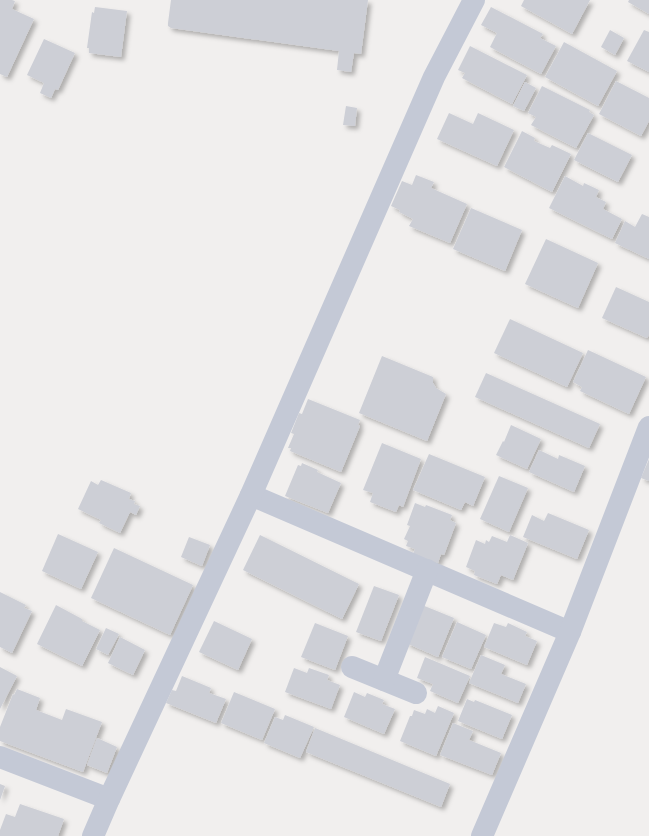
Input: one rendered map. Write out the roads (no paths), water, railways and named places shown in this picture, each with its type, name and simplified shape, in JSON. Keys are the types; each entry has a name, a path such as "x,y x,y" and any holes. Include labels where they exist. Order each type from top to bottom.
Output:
{"street":[{"path":"93,836 251,495 434,77 474,0"},
{"path":"482,836 570,632 649,427"},
{"path":"251,495 570,632"},
{"path":"384,680 427,570"},
{"path":"352,667 416,693"},
{"path":"0,757 109,799"}]}
